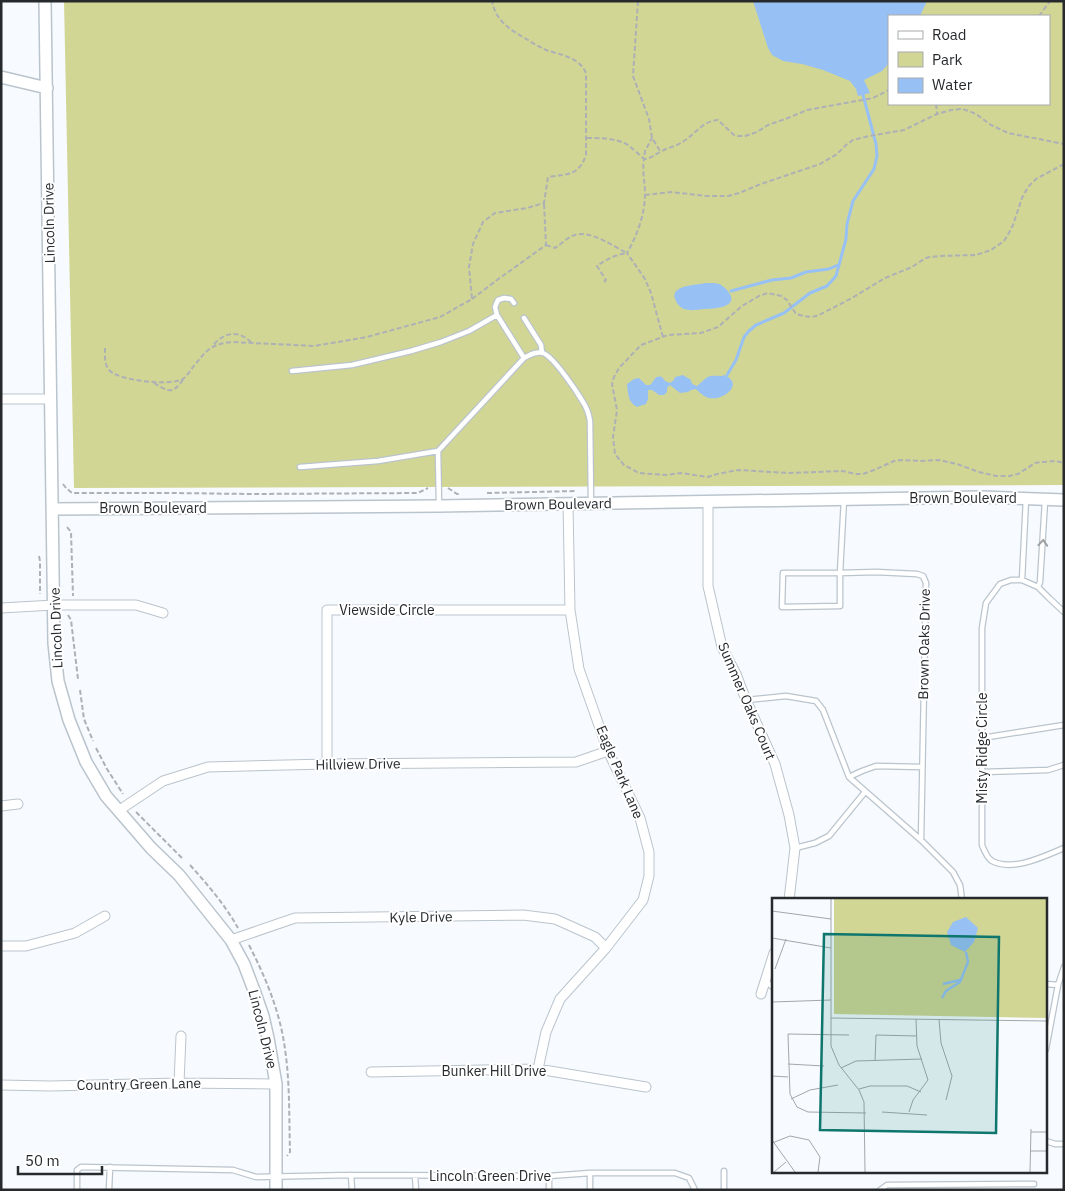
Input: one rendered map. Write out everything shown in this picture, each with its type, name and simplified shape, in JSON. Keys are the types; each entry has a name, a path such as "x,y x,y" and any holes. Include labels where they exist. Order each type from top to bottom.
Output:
{"street":[{"name":"Lincoln Drive","path":"45,1 54,643 58,681 68,720 86,762 106,796 151,848 179,875 231,940 244,964 256,993 268,1038 276,1084 276,1190"},
{"path":"1,77 47,88"},
{"path":"1,399 51,399"},
{"name":"Brown Boulevard","path":"53,509 439,506 981,497 1064,500"},
{"name":"Summer Oaks Court","path":"708,501 708,586 722,647 736,674 775,764 789,815 794,848 789,898"},
{"name":"Eagle Park Lane","path":"538,1069 546,1032 560,1000 606,948 643,900 649,876 649,852 640,818 608,751 579,669 570,610 568,504"},
{"path":"1,608 136,604 163,613"},
{"name":"Viewside Circle","path":"326,764 327,610 570,610"},
{"name":"Hillview Drive","path":"118,811 163,781 208,767 576,762 608,751"},
{"path":"1,806 18,804"},
{"name":"Kyle Drive","path":"231,940 295,918 523,915 554,919 595,937 606,948"},
{"path":"1,946 26,946 75,933 104,916"},
{"path":"761,994 772,959"},
{"path":"179,1083 181,1036"},
{"name":"Bunker Hill Drive","path":"371,1072 538,1069 646,1087"},
{"name":"Country Green Lane","path":"1,1085 276,1084"}],"lane":[{"path":"514,303 510,299 504,298 498,300 495,307 497,315 524,358"},
{"path":"292,371 352,365 411,351 469,331 497,315"},
{"path":"524,318 541,345 542,353"},
{"path":"300,467 378,462 438,451 524,358 532,354 542,353 550,357 557,365 588,411 590,421 591,503"},
{"path":"438,451 439,506"},
{"path":"840,573 783,572 782,606 840,606 844,499"},
{"path":"1026,499 1022,580 1038,587 1064,612"},
{"path":"1038,587 1040,582 1046,499"},
{"name":"Brown Oaks Drive","path":"840,573 917,574 922,576 926,583 922,840"},
{"name":"Misty Ridge Circle","path":"1022,580 1011,580 1000,584 986,603 982,628 982,845 985,853 991,860 1004,864 1035,860 1064,848"},
{"path":"746,700 786,696 816,702 823,710 849,777 922,840 953,872 960,885 962,898"},
{"path":"982,738 1064,725"},
{"path":"982,772 1048,770 1064,765"},
{"path":"849,777 876,766 922,767"},
{"path":"794,848 830,836 866,792"},
{"path":"1048,1038 1058,985 1064,967"},
{"path":"764,981 772,987"},
{"path":"1048,984 1058,985"},
{"path":"1048,1142 1064,1144"},
{"name":"Lincoln Green Drive","path":"77,1190 77,1170 81,1167 233,1170 256,1177 351,1175 550,1176 590,1173 675,1173 689,1178 695,1190"},
{"path":"109,1190 110,1167"},
{"path":"724,1171 724,1190"},
{"path":"590,1173 590,1190"},
{"path":"351,1175 352,1190"},
{"path":"415,1176 416,1190"},
{"path":"549,1190 550,1176"},
{"path":"880,1190 886,1185 1034,1184"}],"path":[{"path":"492,1 500,20 516,33 543,48 574,60 583,67 586,73 586,155 580,169 571,173 548,177 544,203 546,245"},
{"path":"638,1 633,76 649,119 652,138 660,151"},
{"path":"1040,15 1050,1"},
{"path":"644,159 648,159 660,151 684,142 704,124 711,121 718,120 734,135 745,136 807,110 873,98 888,90"},
{"path":"936,105 937,114"},
{"path":"645,195 671,192 728,196 739,193 820,164 837,154 854,140 904,130 937,114 951,110 962,109 969,111 1008,133 1064,144"},
{"path":"586,138 622,142 644,159"},
{"path":"604,282 606,280 597,266 606,259 627,253 641,224 645,195 642,169 645,151 652,138"},
{"path":"1064,164 1036,179 1028,187 1022,198 1014,225 1004,241 991,250 976,255 929,257 812,317 796,314 786,300 776,294 759,296 742,306 718,327 701,333 663,337 641,346 618,368 612,384 617,410 612,437 615,454 624,465 640,473 665,475 681,473 708,477 738,470 789,473 837,471 863,474 894,461 939,460 996,476 1009,476 1018,474 1035,463 1056,461 1064,463"},
{"path":"472,299 469,266 473,244 483,222 495,213 544,203"},
{"path":"546,245 555,248 574,235 583,233 627,253 652,293 663,337"},
{"path":"213,346 222,343 252,343 314,346 367,337 440,317 472,299 546,245"},
{"path":"152,381 166,390 172,390 178,386 204,354 227,334 236,334 247,338 252,343"},
{"path":"105,348 105,363 116,376 152,381 175,381 184,378"},
{"path":"66,488 72,493 250,494 418,493 428,488"},
{"path":"448,488 457,494 467,493"},
{"path":"485,493 577,491"},
{"path":"67,527 71,532 73,596"},
{"path":"39,556 40,594"},
{"path":"67,612 70,620 78,679"},
{"path":"80,690 84,719 93,742"},
{"path":"96,748 122,794"},
{"path":"136,812 183,859"},
{"path":"190,866 211,888 230,913 238,928"}],"green space":[{"path":"64,1 1064,1 1064,485 74,488"}],"water":[{"path":"753,1 927,1 920,15 888,15 888,64 882,71 864,80 870,93 858,96 856,89 850,81 823,70 783,61 772,55"},
{"path":"706,283 724,287 731,296 729,303 720,307 691,310 680,307 674,296 679,289 690,285"},
{"path":"683,375 691,380 692,384 697,386 708,377 713,376 724,375 733,382 730,391 721,397 705,397 696,389 680,393 670,385 664,395 648,390 646,404 637,407 630,400 627,384 634,379 639,378 646,385 650,385 657,377 662,377 670,383 675,377"}],"waterway":[{"path":"727,375 736,360 744,337 749,331 756,325 784,313 810,293 827,286 836,276 846,239 847,224 853,201 874,169 877,156 876,144 862,91"},
{"path":"731,291 772,280 791,278 806,272 829,269 838,265"}]}
